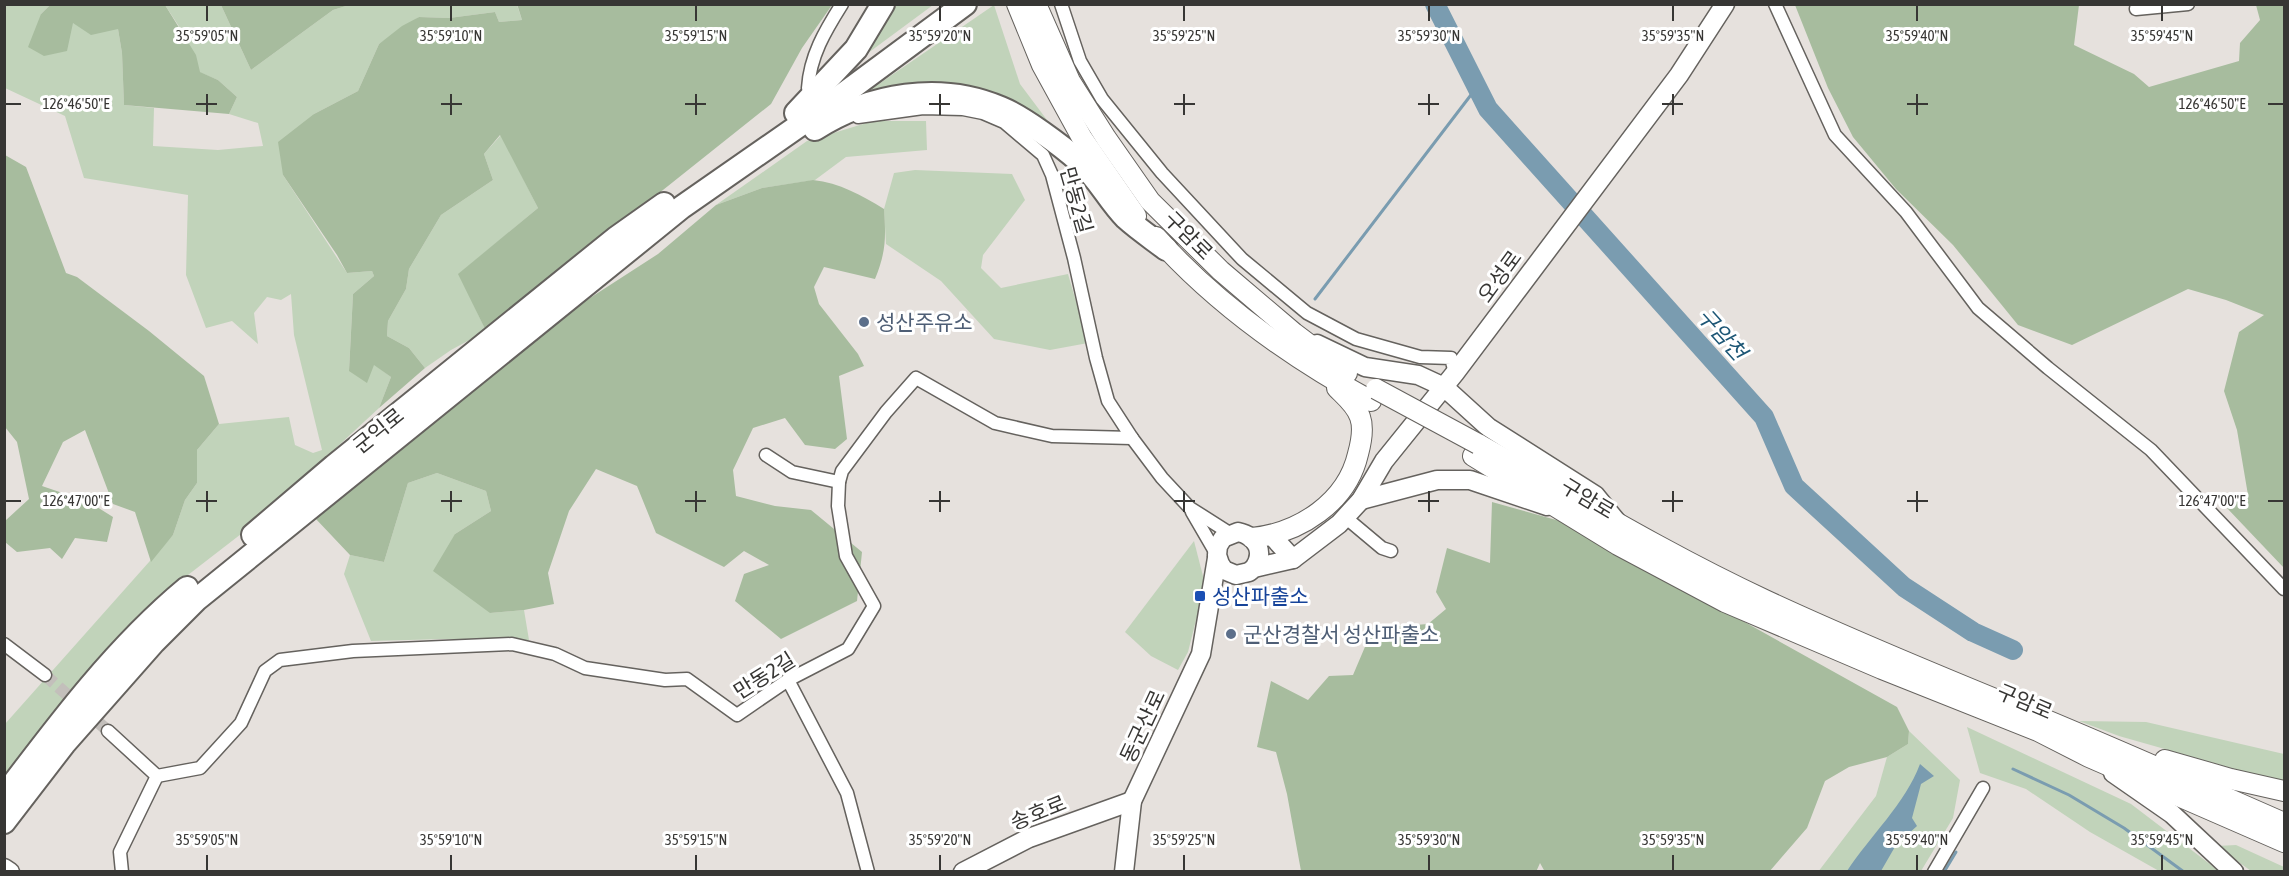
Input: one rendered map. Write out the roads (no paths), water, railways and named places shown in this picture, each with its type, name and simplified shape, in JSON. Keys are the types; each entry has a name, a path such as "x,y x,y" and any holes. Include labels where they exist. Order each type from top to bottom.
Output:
{"highway":[{"path":"796,113 856,48 883,4"},
{"path":"796,113 947,4"},
{"path":"656,228 965,4"},
{"path":"656,228 698,205 821,124 868,104 923,92 970,98 1002,108 1022,119 1080,163 1126,218 1166,249"},
{"name":"군익로","path":"4,796 46,740 96,681 184,590 616,238 796,113"},
{"name":"군익로","path":"4,822 64,744 154,642 196,600 656,228"}],"main road":[{"name":"구암로","path":"1017,4 1042,65 1082,138 1133,212 1166,249 1230,309 1321,371 1373,395 1762,598 1937,676 2024,710 2284,823"},
{"name":"구암로","path":"1036,4 1070,81 1150,201 1221,271 1293,333 1373,395"},
{"name":"오성로","path":"1293,559 1345,518 1360,500 1384,461 1450,380 1679,75 1725,4"},
{"path":"1293,333 1365,367 1450,380 1488,427 1594,495 1619,524"},
{"path":"1297,525 1324,509 1342,491 1355,467 1360,449 1361,419 1354,405 1321,371"},
{"name":"구암로","path":"1476,450 1558,509 1618,545 1725,602 1882,669 2038,731 2089,757 2284,842"},
{"path":"1262,537 1332,511 1348,501 1384,461"},
{"path":"1360,500 1437,480 1470,480 1558,509"},
{"path":"1236,575 1224,570 1217,556 1218,546 1223,538 1231,534 1262,537 1293,559"},
{"path":"1209,602 1236,575 1249,572 1254,568 1258,563 1262,537"},
{"name":"동군산로","path":"1124,872 1132,801 1201,654 1217,556"},
{"path":"1254,568 1293,559"},
{"path":"2024,710 2163,759 2231,779 2284,790"},
{"path":"2089,757 2172,814 2234,872"},
{"name":"송호로","path":"963,872 1029,838 1132,801"},
{"path":"4,868 10,872"}],"street":[{"path":"808,88 809,68 842,4"},
{"path":"1061,4 1080,61 1102,99 1162,173 1242,259 1307,313 1356,339 1420,357 1451,358 1450,380"},
{"path":"1775,4 1835,135 1906,212 1978,308 2048,368 2151,450 2284,589"},
{"path":"2137,4 2136,9 2188,4"},
{"name":"만동2길","path":"831,126 847,118 923,108 963,109 983,113 1004,122 1043,155 1052,175 1108,401 1162,478 1190,508"},
{"name":"만동2길","path":"157,776 200,768 241,723 265,671 280,660 353,651 512,644 555,654 585,668 665,680 687,680 737,715 788,680 848,649 874,606 846,556 837,506 839,482 842,471 886,412 916,378 995,423 1052,436 1132,438"},
{"path":"766,454 792,472 839,482"},
{"path":"1190,508 1231,534"},
{"path":"1190,508 1217,556"},
{"path":"1345,518 1382,548 1391,551"},
{"path":"4,644 45,675"},
{"path":"788,680 847,793 868,872"},
{"path":"108,731 157,776 120,852 122,872"},
{"path":"1934,872 1983,788"}],"water":[{"path":"1920,764 1934,776 1921,784 1912,818 1917,826 1896,845 1881,871 1847,871 1906,793"}],"waterway":[{"name":"구암천","path":"1435,4 1488,109 1764,417 1794,486 1904,587 1973,632 2013,650"},
{"path":"1315,299 1477,87"},
{"path":"2013,769 2069,795 2124,828 2184,872"},
{"path":"1944,872 1956,852"}],"tunnel":[{"path":"45,675 108,731"}],"place":[{"name":"성산주유소","path":"864,322"},
{"name":"성산파출소","path":"1200,596"},
{"name":"군산경찰서 성산파출소","path":"1231,634"}]}
